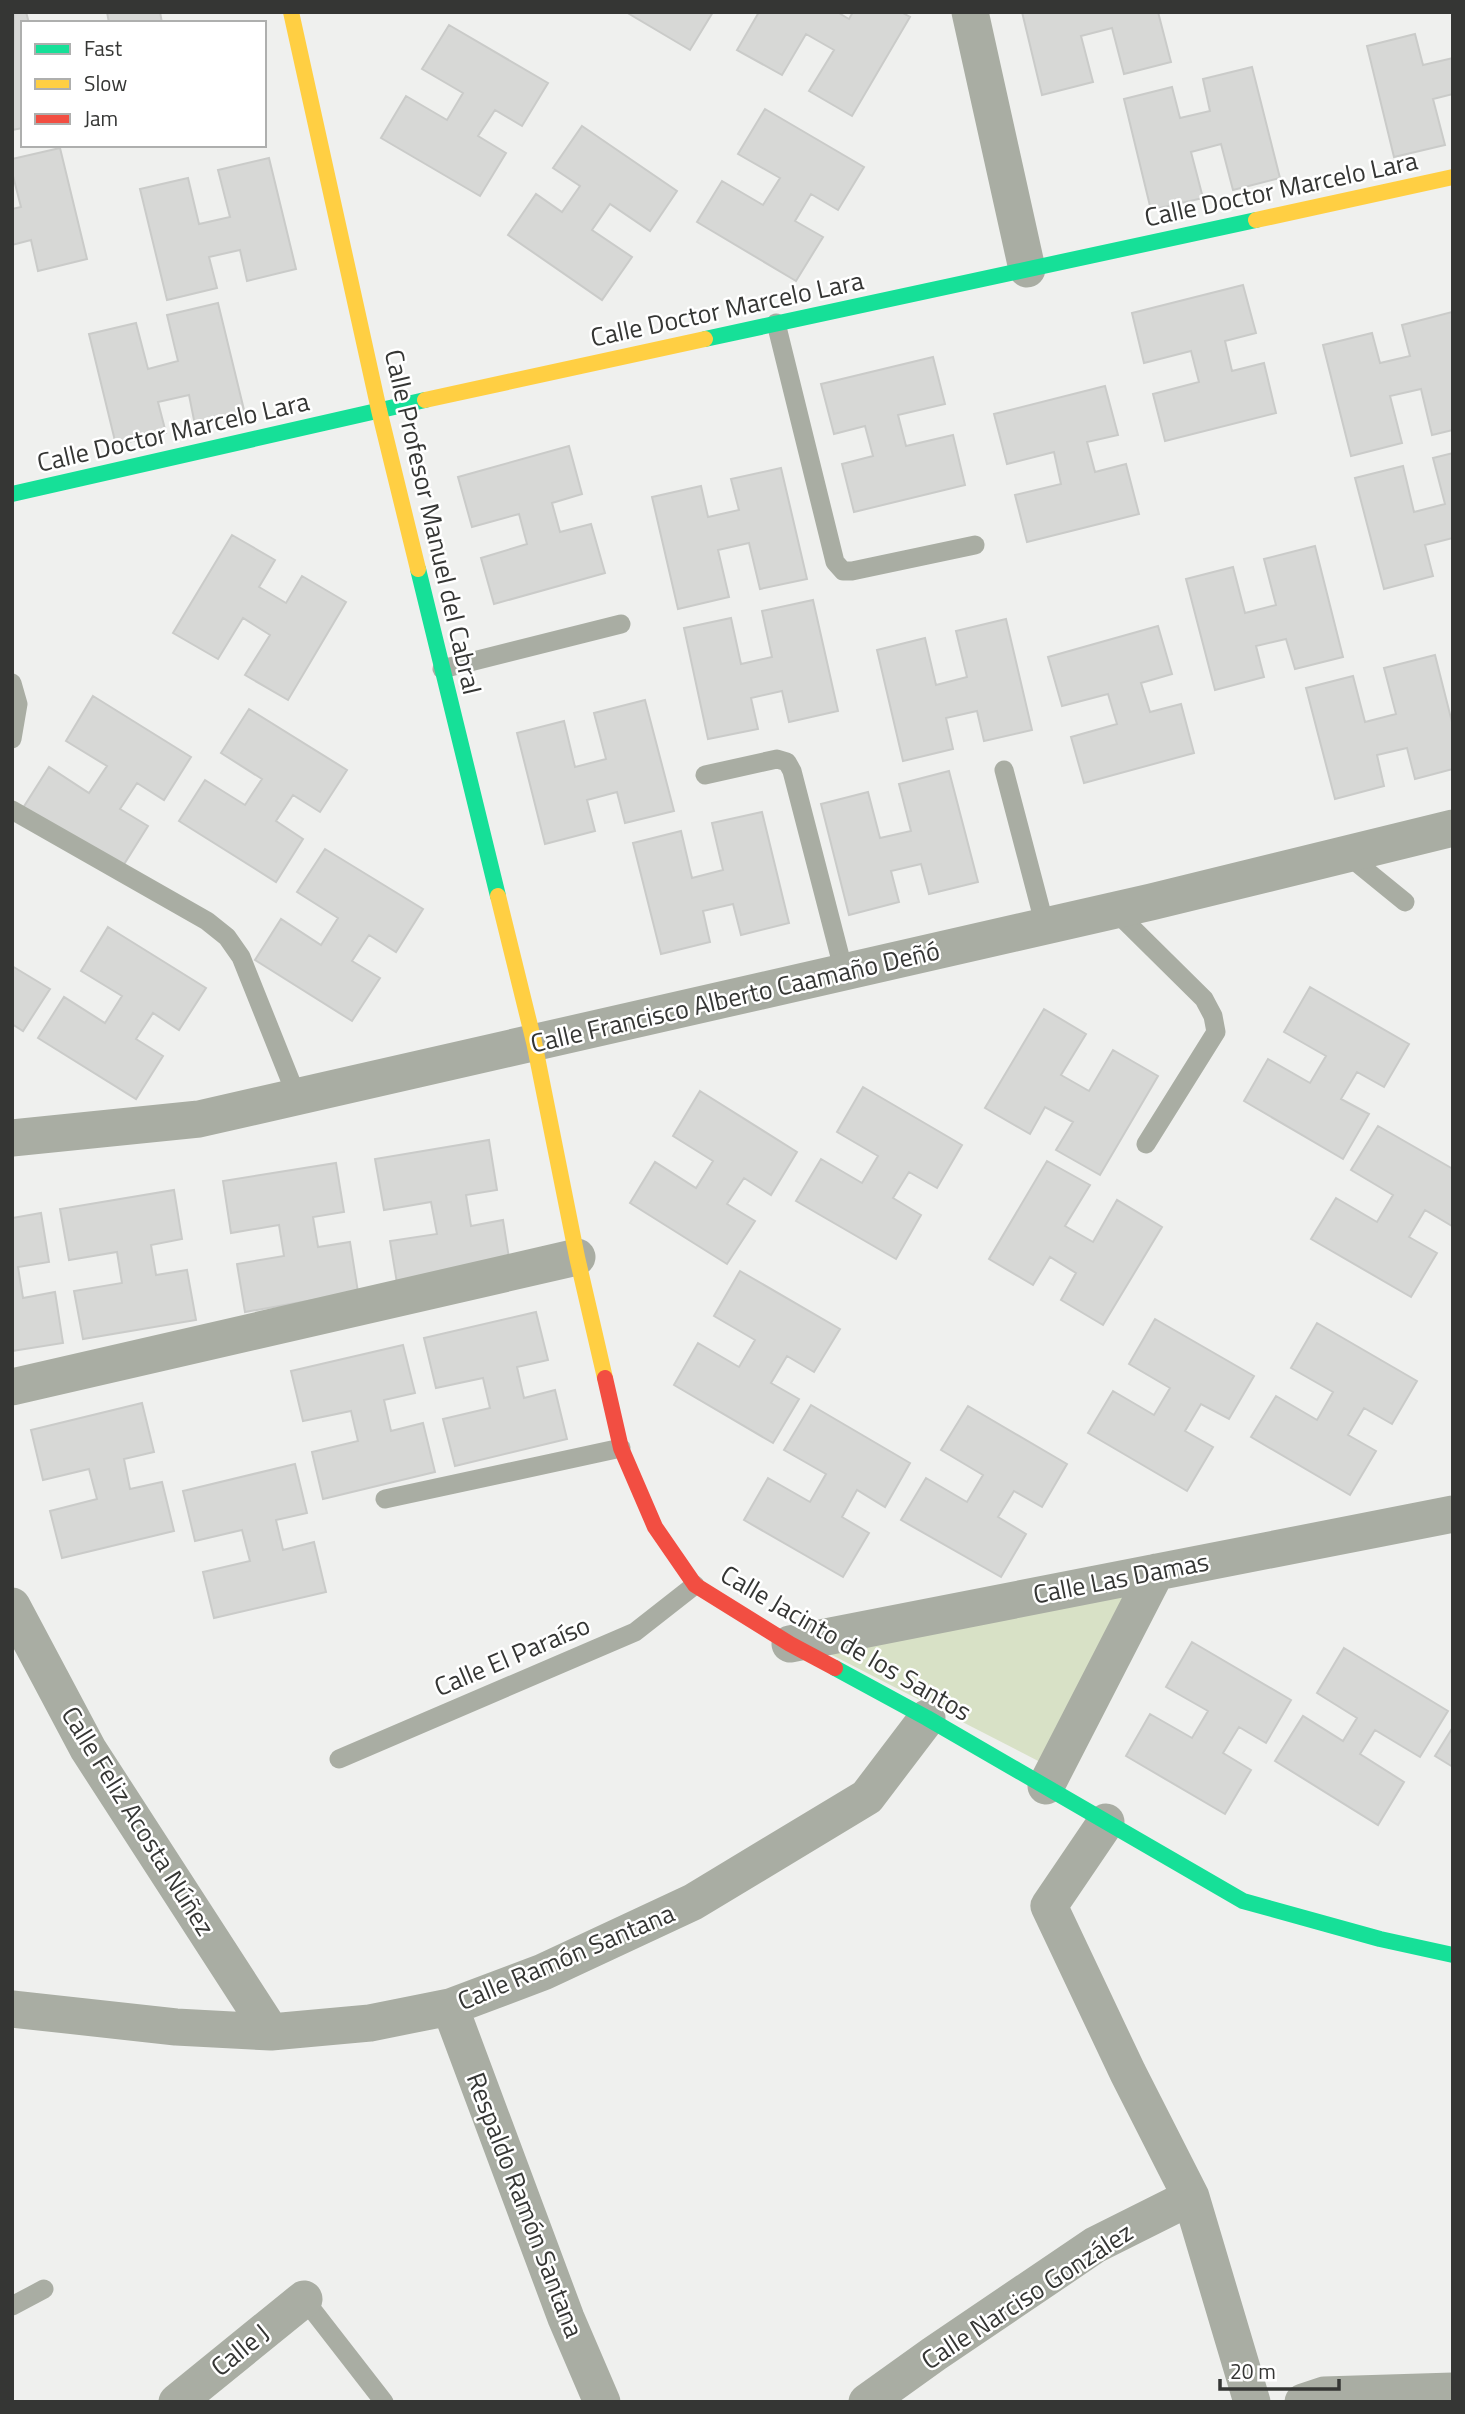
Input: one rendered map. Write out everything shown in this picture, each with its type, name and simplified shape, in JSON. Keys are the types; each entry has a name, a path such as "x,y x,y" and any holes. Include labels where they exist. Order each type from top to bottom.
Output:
{"street":[{"name":"Calle Profesor Manuel del Cabral","path":"291,12 379,410 534,1042"},
{"path":"970,12 1027,269"},
{"name":"Calle Doctor Marcelo Lara","path":"12,494 379,410 1453,177"},
{"name":"Calle Francisco Alberto Caamaño Deñó","path":"12,1138 199,1119 1114,910 1453,828"},
{"name":"Calle Jacinto de los Santos","path":"534,1042 577,1257 621,1448 655,1527 695,1585 790,1644 928,1718 1243,1901 1380,1939 1453,1955"},
{"path":"12,1387 577,1257"},
{"name":"Calle Las Damas","path":"790,1644 1453,1514"},
{"path":"1046,1786 1156,1572"},
{"name":"Calle Feliz Acosta Núñez","path":"12,1605 88,1749 271,2032"},
{"name":"Calle Ramón Santana","path":"12,2009 176,2026 271,2032 370,2023 450,2007 542,1972 693,1902 856,1804 867,1797 928,1718"},
{"path":"1106,1822 1049,1906 1128,2073 1191,2197 1252,2402"},
{"name":"Respaldo Ramón Santana","path":"450,2007 566,2318 602,2402"},
{"name":"Calle Narciso González","path":"867,2402 1095,2245 1191,2197"},
{"name":"Calle J","path":"177,2402 304,2299"},
{"path":"1303,2402 1324,2395 1453,2390"}],"lane":[{"path":"776,323 835,562 844,571 852,572 975,545"},
{"path":"442,669 621,624"},
{"path":"12,683 18,704 12,739"},
{"path":"705,775 777,759 787,762 792,771 844,972"},
{"path":"1004,770 1045,926"},
{"path":"12,810 208,921 227,937 241,957 297,1097"},
{"path":"1346,854 1405,902"},
{"path":"1114,910 1204,999 1213,1016 1216,1032 1146,1144"},
{"path":"385,1499 621,1448"},
{"name":"Calle El Paraíso","path":"339,1759 635,1632 695,1585"},
{"path":"12,2306 44,2289"},
{"path":"304,2299 384,2402"}],"green space":[{"path":"1132,1588 1046,1765 830,1654"}],"building":[{"path":"14,12 26,12 28,21 21,21 21,128 12,130"},
{"path":"107,12 160,12 162,21 109,21"},
{"path":"626,12 713,12 690,50"},
{"path":"759,12 837,12 849,19 853,12 901,12 910,17 852,116 809,91 834,50 806,34 782,75 737,50"},
{"path":"1022,12 1158,12 1171,62 1124,74 1112,28 1081,36 1093,82 1042,95"},
{"path":"449,25 548,83 522,126 495,110 478,136 506,153 480,196 381,138 406,96 447,120 463,93 422,69"},
{"path":"1415,34 1423,65 1453,58 1453,94 1433,99 1445,145 1394,157 1367,46"},
{"path":"1252,67 1280,178 1233,190 1221,144 1191,152 1203,198 1151,210 1124,99 1172,87 1180,118 1210,111 1203,79"},
{"path":"765,109 864,167 838,210 811,194 795,221 823,237 796,281 697,222 722,181 763,205 780,178 738,154"},
{"path":"582,126 677,191 650,231 610,204 592,230 632,257 602,300 508,235 536,194 562,212 580,186 553,168"},
{"path":"60,148 87,259 38,271 31,240 12,245 12,209 21,207 12,172 12,159"},
{"path":"269,158 296,269 247,281 240,250 209,257 217,288 167,300 140,189 188,178 199,224 230,217 218,170"},
{"path":"1243,285 1256,333 1225,341 1232,371 1264,363 1276,413 1165,441 1153,394 1199,382 1191,351 1144,363 1132,313"},
{"path":"218,303 245,414 195,425 189,395 158,402 166,433 116,445 89,334 136,323 148,369 178,361 167,315"},
{"path":"1452,312 1453,430 1432,435 1421,389 1390,396 1402,443 1351,456 1323,345 1372,333 1380,363 1410,356 1402,325"},
{"path":"933,357 945,404 898,415 906,446 953,435 965,485 854,512 842,464 873,456 865,426 834,434 821,384"},
{"path":"1105,386 1118,435 1087,442 1095,472 1126,464 1139,514 1027,542 1015,495 1061,484 1054,452 1007,464 994,414"},
{"path":"569,446 582,494 552,503 560,532 591,524 605,573 494,604 481,558 527,544 519,514 472,527 458,477"},
{"path":"1453,453 1453,538 1425,545 1433,576 1384,589 1355,478 1403,466 1414,512 1445,504 1433,458"},
{"path":"781,468 807,579 760,589 749,543 718,550 729,597 678,609 652,497 701,486 708,517 739,510 731,479"},
{"path":"232,535 275,560 259,587 286,603 302,576 346,602 288,700 245,675 270,635 243,618 218,659 173,633"},
{"path":"1315,546 1343,657 1295,669 1286,639 1256,646 1264,677 1215,690 1186,579 1233,567 1245,613 1276,605 1264,559"},
{"path":"813,600 838,711 789,722 782,691 751,698 758,729 708,739 684,628 731,618 741,664 772,657 762,611"},
{"path":"1006,619 1032,730 984,741 977,711 946,718 953,749 903,761 877,650 925,638 936,685 967,677 956,631"},
{"path":"1158,626 1172,674 1141,683 1150,712 1181,704 1194,753 1084,783 1071,737 1117,724 1108,694 1062,706 1048,657"},
{"path":"1435,655 1453,726 1453,769 1415,779 1407,748 1377,755 1384,786 1335,799 1306,688 1353,676 1365,722 1396,714 1384,668"},
{"path":"93,696 191,757 164,800 137,783 120,809 148,826 121,869 23,808 49,767 89,793 107,766 66,741"},
{"path":"645,700 674,811 625,823 617,792 587,800 595,831 545,844 517,733 564,721 575,767 606,759 594,713"},
{"path":"249,709 347,770 320,812 293,795 276,821 303,839 276,882 179,821 205,780 245,805 262,779 221,753"},
{"path":"949,771 978,882 929,894 921,864 891,871 899,902 849,915 821,804 868,792 880,838 911,831 899,784"},
{"path":"762,812 789,923 741,935 733,904 703,911 710,942 661,954 633,843 681,831 692,878 723,870 712,823"},
{"path":"325,849 423,909 396,952 369,935 352,961 380,978 352,1021 255,960 281,919 321,945 338,918 297,892"},
{"path":"108,927 206,988 179,1030 153,1013 136,1039 163,1056 136,1099 38,1038 64,997 105,1023 122,996 81,971"},
{"path":"12,966 50,989 23,1031 12,1024"},
{"path":"1310,987 1409,1044 1384,1087 1357,1072 1341,1099 1369,1114 1343,1159 1244,1101 1268,1059 1310,1083 1326,1056 1284,1032"},
{"path":"1044,1009 1086,1034 1061,1075 1089,1091 1113,1050 1158,1076 1100,1175 1056,1150 1073,1122 1045,1107 1030,1134 985,1108"},
{"path":"863,1087 962,1145 937,1188 909,1172 893,1198 921,1215 896,1259 796,1201 821,1159 862,1183 878,1156 837,1132"},
{"path":"700,1091 797,1152 771,1195 744,1178 727,1204 755,1221 727,1264 630,1203 655,1162 696,1188 713,1161 673,1136"},
{"path":"1378,1126 1453,1169 1452,1226 1425,1210 1409,1237 1437,1253 1411,1297 1311,1239 1336,1198 1377,1222 1393,1195 1351,1170"},
{"path":"489,1140 497,1190 466,1195 471,1226 503,1220 511,1271 398,1289 390,1241 437,1234 431,1202 384,1210 375,1159"},
{"path":"1047,1161 1090,1185 1065,1226 1093,1242 1117,1200 1162,1227 1103,1325 1061,1300 1076,1273 1050,1257 1033,1285 989,1259"},
{"path":"336,1163 344,1212 313,1217 318,1247 350,1242 358,1292 245,1312 237,1264 284,1256 279,1225 231,1233 223,1181"},
{"path":"174,1190 182,1239 151,1245 156,1275 187,1270 196,1320 83,1339 74,1291 122,1283 117,1252 69,1260 60,1209"},
{"path":"41,1213 49,1262 18,1267 23,1298 55,1292 63,1343 12,1351 12,1218"},
{"path":"740,1271 840,1329 814,1372 787,1356 771,1383 799,1399 773,1443 674,1385 698,1343 739,1367 755,1340 714,1316"},
{"path":"536,1312 548,1360 517,1367 524,1398 555,1390 567,1439 455,1466 443,1419 490,1408 483,1378 436,1388 424,1338"},
{"path":"1155,1319 1254,1376 1229,1419 1201,1404 1185,1431 1213,1447 1187,1491 1088,1433 1113,1391 1154,1415 1170,1388 1129,1364"},
{"path":"1317,1323 1417,1381 1392,1424 1364,1408 1348,1435 1376,1451 1350,1495 1251,1437 1276,1396 1317,1420 1333,1392 1291,1368"},
{"path":"403,1345 415,1393 384,1400 391,1431 423,1423 435,1472 323,1499 312,1452 358,1441 351,1411 303,1421 291,1371"},
{"path":"142,1403 154,1452 124,1459 130,1489 162,1482 174,1531 62,1558 50,1511 97,1499 89,1469 43,1480 31,1430"},
{"path":"811,1405 910,1463 885,1507 857,1490 842,1517 869,1533 843,1577 744,1520 768,1478 810,1502 826,1474 784,1450"},
{"path":"968,1406 1067,1464 1042,1507 1014,1491 998,1517 1026,1534 1001,1577 901,1520 926,1478 967,1502 983,1475 941,1450"},
{"path":"295,1464 307,1513 276,1520 283,1550 314,1542 326,1592 214,1618 203,1572 250,1561 242,1530 195,1541 183,1491"},
{"path":"1192,1642 1291,1700 1266,1743 1239,1727 1223,1753 1251,1770 1225,1814 1126,1756 1150,1714 1192,1738 1208,1711 1166,1687"},
{"path":"1344,1648 1448,1711 1420,1757 1375,1730 1360,1754 1404,1782 1378,1825 1275,1761 1303,1716 1343,1741 1357,1718 1317,1693"},
{"path":"1453,1727 1453,1767 1435,1756"}],"traffic: fast":[{"path":"705,339 1256,220"},
{"path":"12,494 425,400"},
{"path":"418,569 498,896"},
{"path":"835,1668 927,1718 1243,1901 1380,1939 1453,1955"}],"traffic: slow":[{"path":"291,12 379,410 418,569"},
{"path":"1256,220 1453,177"},
{"path":"425,400 705,339"},
{"path":"498,896 534,1042 577,1257 605,1378"}],"traffic: jam":[{"path":"605,1378 621,1448 655,1527 695,1585 790,1644 835,1668"}]}
